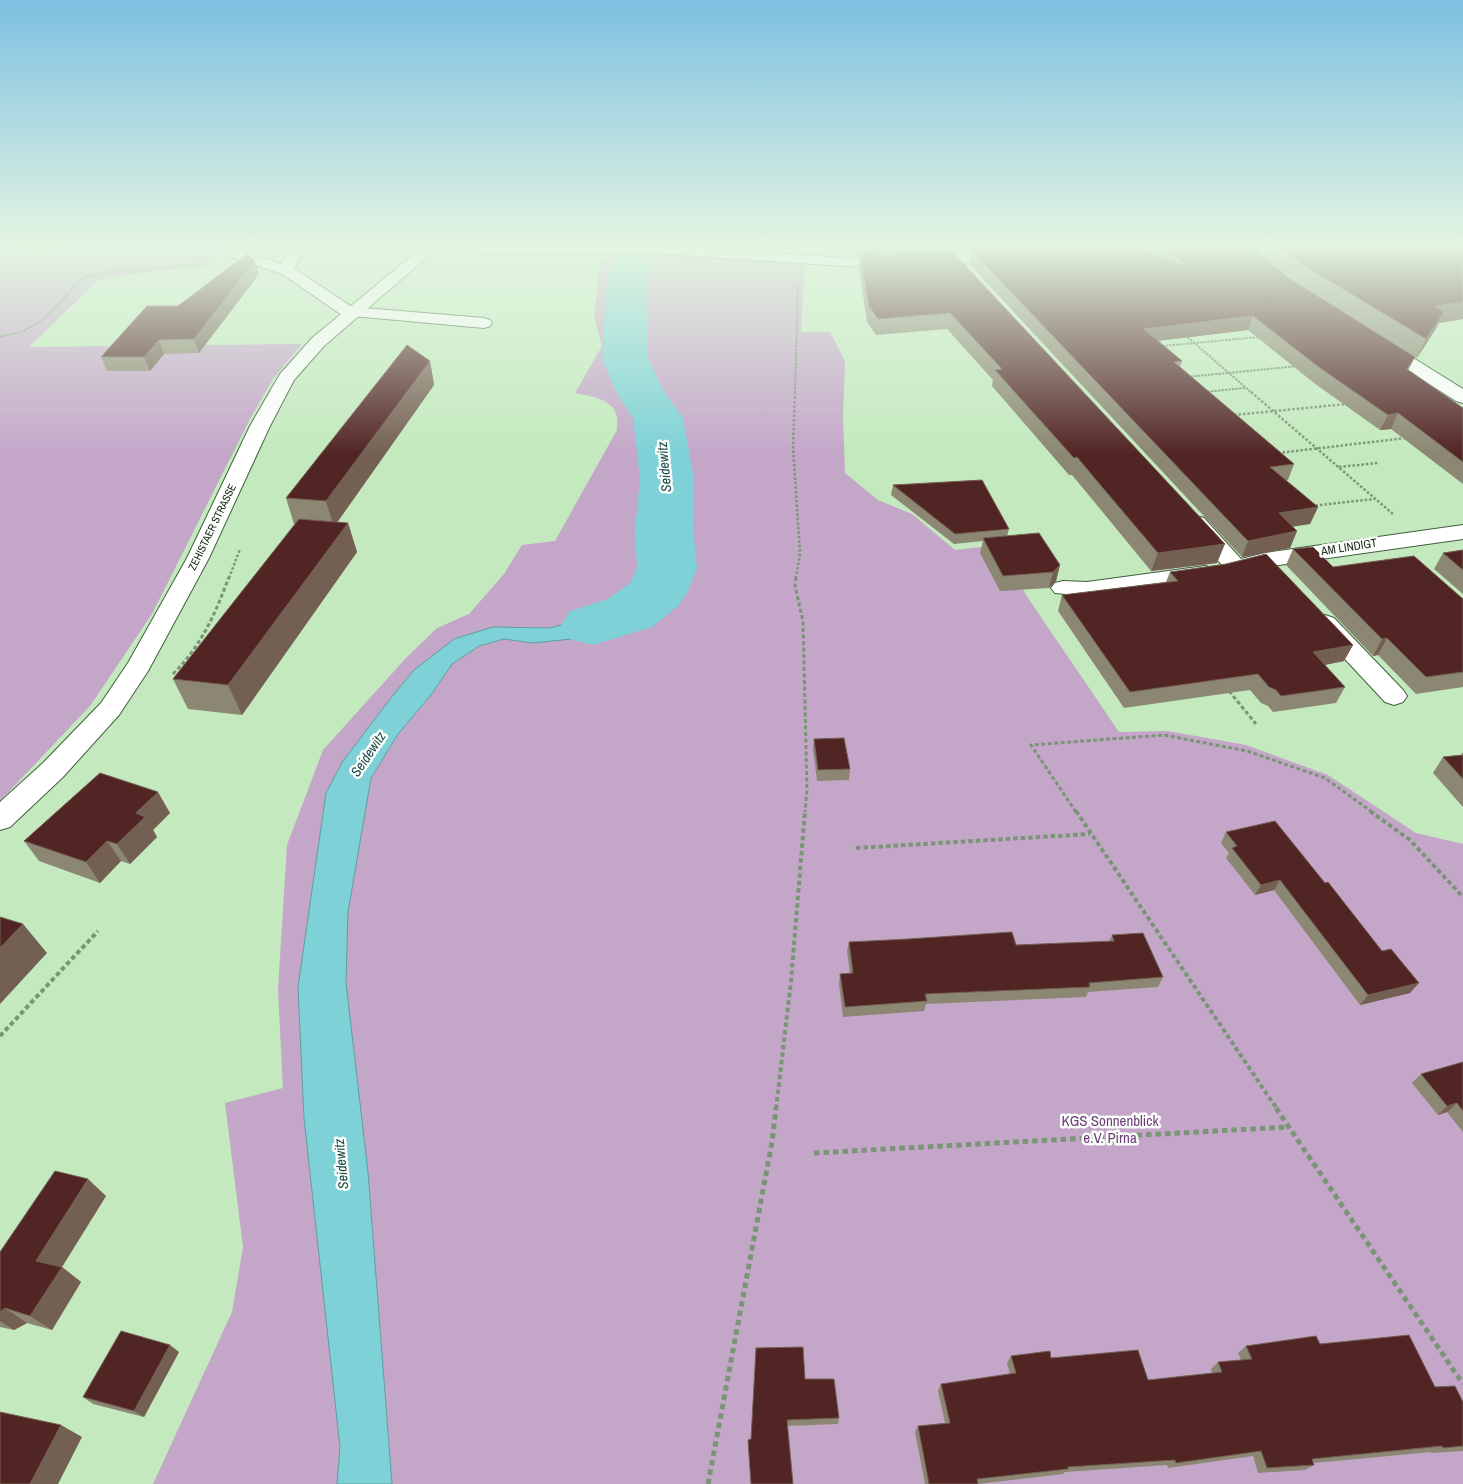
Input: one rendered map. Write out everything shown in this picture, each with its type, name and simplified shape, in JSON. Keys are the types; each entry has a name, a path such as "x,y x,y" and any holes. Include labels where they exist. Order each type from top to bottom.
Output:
{"street":[{"name":"ZEHISTAER STRASSE","path":"0,820 52,770 110,709 139,666 198,558 260,426 286,378 312,349 349,315"},
{"path":"382,315 484,323"},
{"path":"1367,336 1463,397"},
{"path":"1185,512 1236,567"},
{"name":"AM LINDIGT","path":"1063,588 1087,589 1219,572 1265,560 1386,541 1463,532"},
{"path":"1386,541 1411,564"},
{"path":"1265,560 1285,582"},
{"path":"1312,610 1394,696"}],"path":[{"path":"0,338 22,332 44,320 48,315"},
{"path":"708,1484 772,1142 792,981 807,790 803,621 795,586 800,553 793,446 797,315"},
{"path":"1182,333 1421,537"},
{"path":"1158,346 1268,336"},
{"path":"1187,377 1300,366"},
{"path":"1198,392 1245,388"},
{"path":"1228,416 1348,404"},
{"path":"1273,453 1413,438"},
{"path":"1339,467 1378,463"},
{"path":"1304,506 1376,498"},
{"path":"1226,686 1256,724"},
{"path":"1463,897 1410,840 1325,778 1247,751 1164,735 1031,745 1463,1384"},
{"path":"856,848 1091,834"},
{"path":"0,1036 98,932"},
{"path":"814,1152 1289,1127"}],"green space":[{"path":"0,315 62,315 29,347 302,344 273,379 249,421 152,614 90,706 0,801"},
{"path":"594,315 613,315 612,324 616,352 628,389 646,421 653,461 652,491 655,569 649,589 622,610 579,621 549,628 493,627 414,670 343,761 326,793 298,987 304,1118 340,1447 337,1484 153,1484 232,1312 243,1247 225,1103 283,1088 278,990 287,845 323,750 406,658 437,628 469,614 504,574 522,545 555,541 617,430 617,416 609,404 593,397 575,393 602,346"},
{"name":"KGS Sonnenblick e.V. Pirna","path":"626,315 802,315 801,332 830,332 845,361 843,418 845,473 878,500 912,514 955,550 997,545 1028,598 1119,732 1168,731 1246,745 1328,775 1416,833 1463,844 1463,1484 392,1484 368,1172 346,983 348,912 371,778 398,734 431,695 452,664 479,646 504,639 533,643 638,621 667,568 664,530 667,479 659,418 640,392 625,358"}],"water":[{"path":"613,315 626,315 625,358 640,392 658,418 667,479 664,530 667,568 673,570 666,598 638,621 571,639 533,643 504,639 479,646 452,664 431,695 398,734 371,778 348,912 346,983 368,1172 392,1484 337,1484 340,1447 304,1118 298,987 326,793 343,761 414,670 454,639 493,627 549,628 622,610 649,589 655,569 652,491 653,461 646,421 628,389 616,352 612,324"}],"building":[{"path":"139,315 213,315 194,339 159,340 144,357 101,357"},
{"path":"875,315 923,315 878,319"},
{"path":"952,315 1012,315 1225,544 1158,553 1077,457 1074,458 995,370 1002,369"},
{"path":"1033,315 1348,315 1415,357 1407,369 1463,408 1463,462 1398,413 1388,415 1320,368 1253,316 1144,329 1182,361 1174,362 1294,464 1270,467 1318,507 1279,513 1297,531 1248,541"},
{"path":"1387,315 1442,315 1426,339"},
{"path":"407,345 430,361 326,501 286,498"},
{"path":"982,480 1009,529 955,534 893,485"},
{"path":"299,519 348,523 228,685 173,679"},
{"path":"1039,533 1060,565 1053,572 1003,576 983,538"},
{"path":"1313,547 1333,567 1414,556 1463,599 1463,672 1426,677 1387,638 1382,639 1293,549"},
{"path":"1463,550 1463,570 1443,553"},
{"path":"1266,554 1353,645 1313,652 1345,687 1281,696 1276,690 1269,687 1258,674 1130,692 1062,595 1178,581 1170,572 1226,564"},
{"path":"844,738 850,769 818,770 814,739"},
{"path":"1463,755 1463,779 1443,757"},
{"path":"100,773 158,792 136,813 145,817 117,844 107,841 86,862 24,841"},
{"path":"1275,821 1325,883 1328,882 1382,951 1391,949 1419,983 1368,995 1280,880 1261,885 1232,848 1237,846 1226,832"},
{"path":"0,917 23,924 0,948"},
{"path":"1012,932 1016,945 1114,941 1112,935 1143,933 1163,977 1089,983 1090,987 925,994 927,1001 845,1007 840,974 853,973 849,942"},
{"path":"1463,1062 1463,1111 1457,1103 1447,1106 1421,1074"},
{"path":"55,1171 88,1179 36,1261 62,1267 30,1316 5,1308 0,1312 0,1252"},
{"path":"121,1331 170,1345 134,1411 83,1397"},
{"path":"1409,1335 1435,1387 1455,1386 1463,1402 1463,1446 1443,1448 1442,1446 1312,1459 1314,1465 1267,1468 1261,1451 1176,1463 1175,1460 1068,1467 1068,1469 977,1479 978,1484 929,1484 918,1426 950,1423 941,1384 1016,1373 1011,1356 1050,1351 1051,1358 1138,1350 1148,1380 1222,1372 1218,1362 1252,1359 1246,1346 1316,1336 1320,1344"},
{"path":"803,1347 805,1379 834,1379 839,1418 787,1420 793,1484 751,1484 748,1440 751,1439 756,1348"},
{"path":"0,1412 61,1425 30,1484 0,1484"}],"waterway":[{"name":"Seidewitz","path":"593,625 630,613 656,593 667,568 664,530 667,479 658,418 640,392 625,358 626,315"}]}
